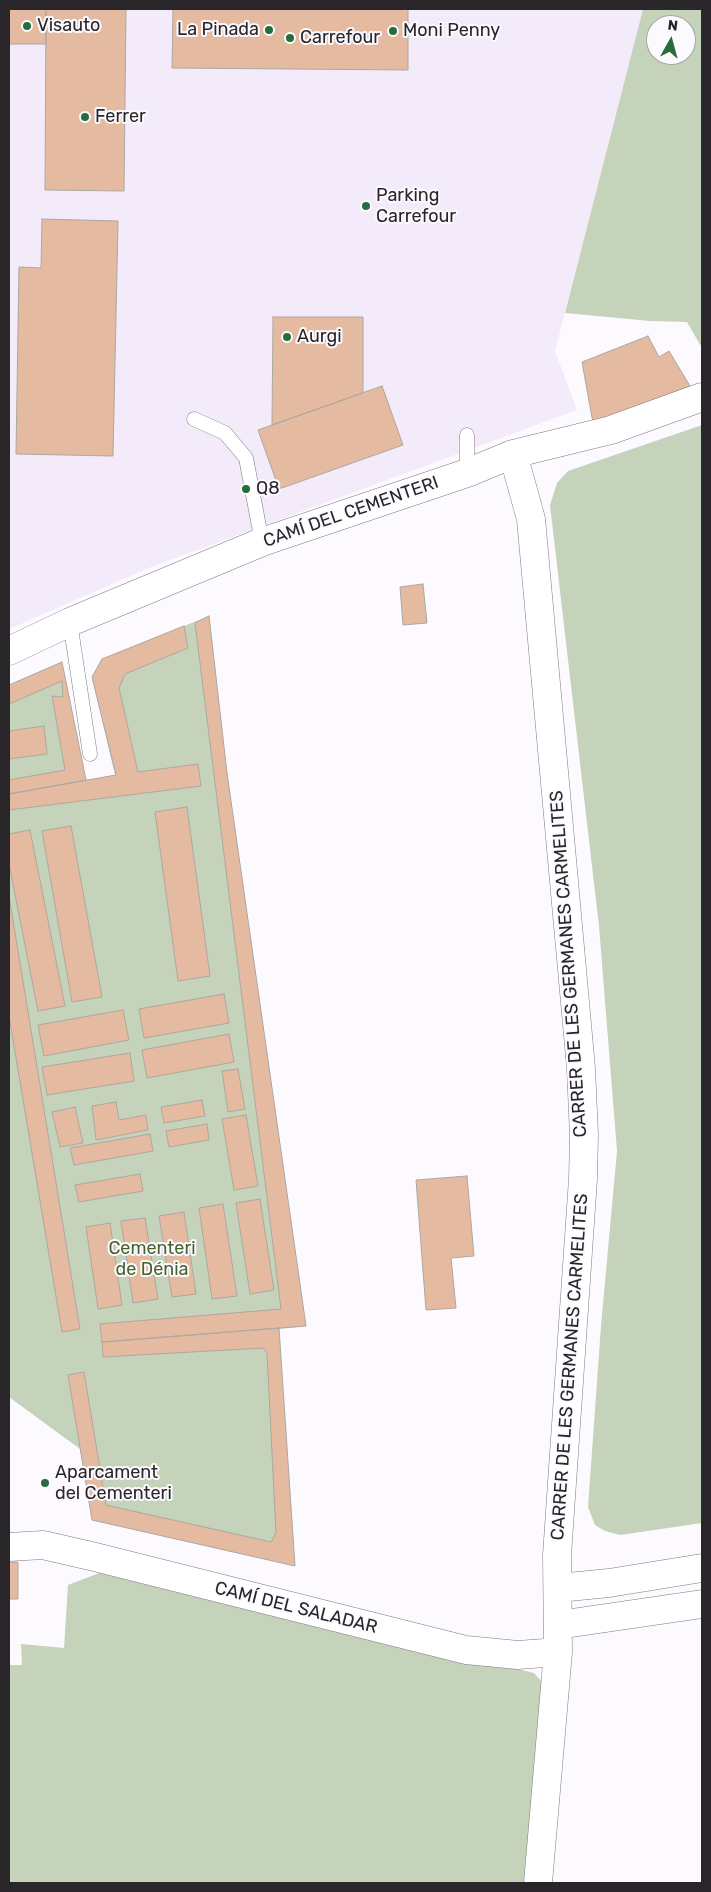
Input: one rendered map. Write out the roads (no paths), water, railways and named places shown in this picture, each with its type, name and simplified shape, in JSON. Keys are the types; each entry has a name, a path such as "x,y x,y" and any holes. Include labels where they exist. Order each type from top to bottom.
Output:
{"street":[{"name":"CAMÍ DEL CEMENTERI","path":"9,651 70,622 262,542 468,473 513,454 611,430 702,397"},
{"name":"CARRER DE LES GERMANES CARMELITES","path":"513,454 531,518 581,1068 584,1179 557,1555 558,1639 538,1883"},
{"name":"CAMÍ DEL SALADAR","path":"9,1547 43,1545 466,1650 518,1655 558,1639 702,1604"},
{"path":"558,1588 609,1583 702,1568"}],"lane":[{"path":"194,419 225,433 246,458 262,542"},
{"path":"467,435 468,473"},
{"path":"70,622 90,754"}],"place":[{"name":"Visauto","path":"27,26"},
{"name":"La Pinada","path":"269,30"},
{"name":"Moni Penny","path":"393,31"},
{"name":"Carrefour","path":"290,38"},
{"name":"Ferrer","path":"85,117"},
{"name":"Parking Carrefour","path":"366,206"},
{"name":"Aurgi","path":"287,337"},
{"name":"Q8","path":"246,489"},
{"name":"Aparcament del Cementeri","path":"45,1483"}],"park label":[{"name":"Cementeri de Dénia","path":"152,1259"}]}
